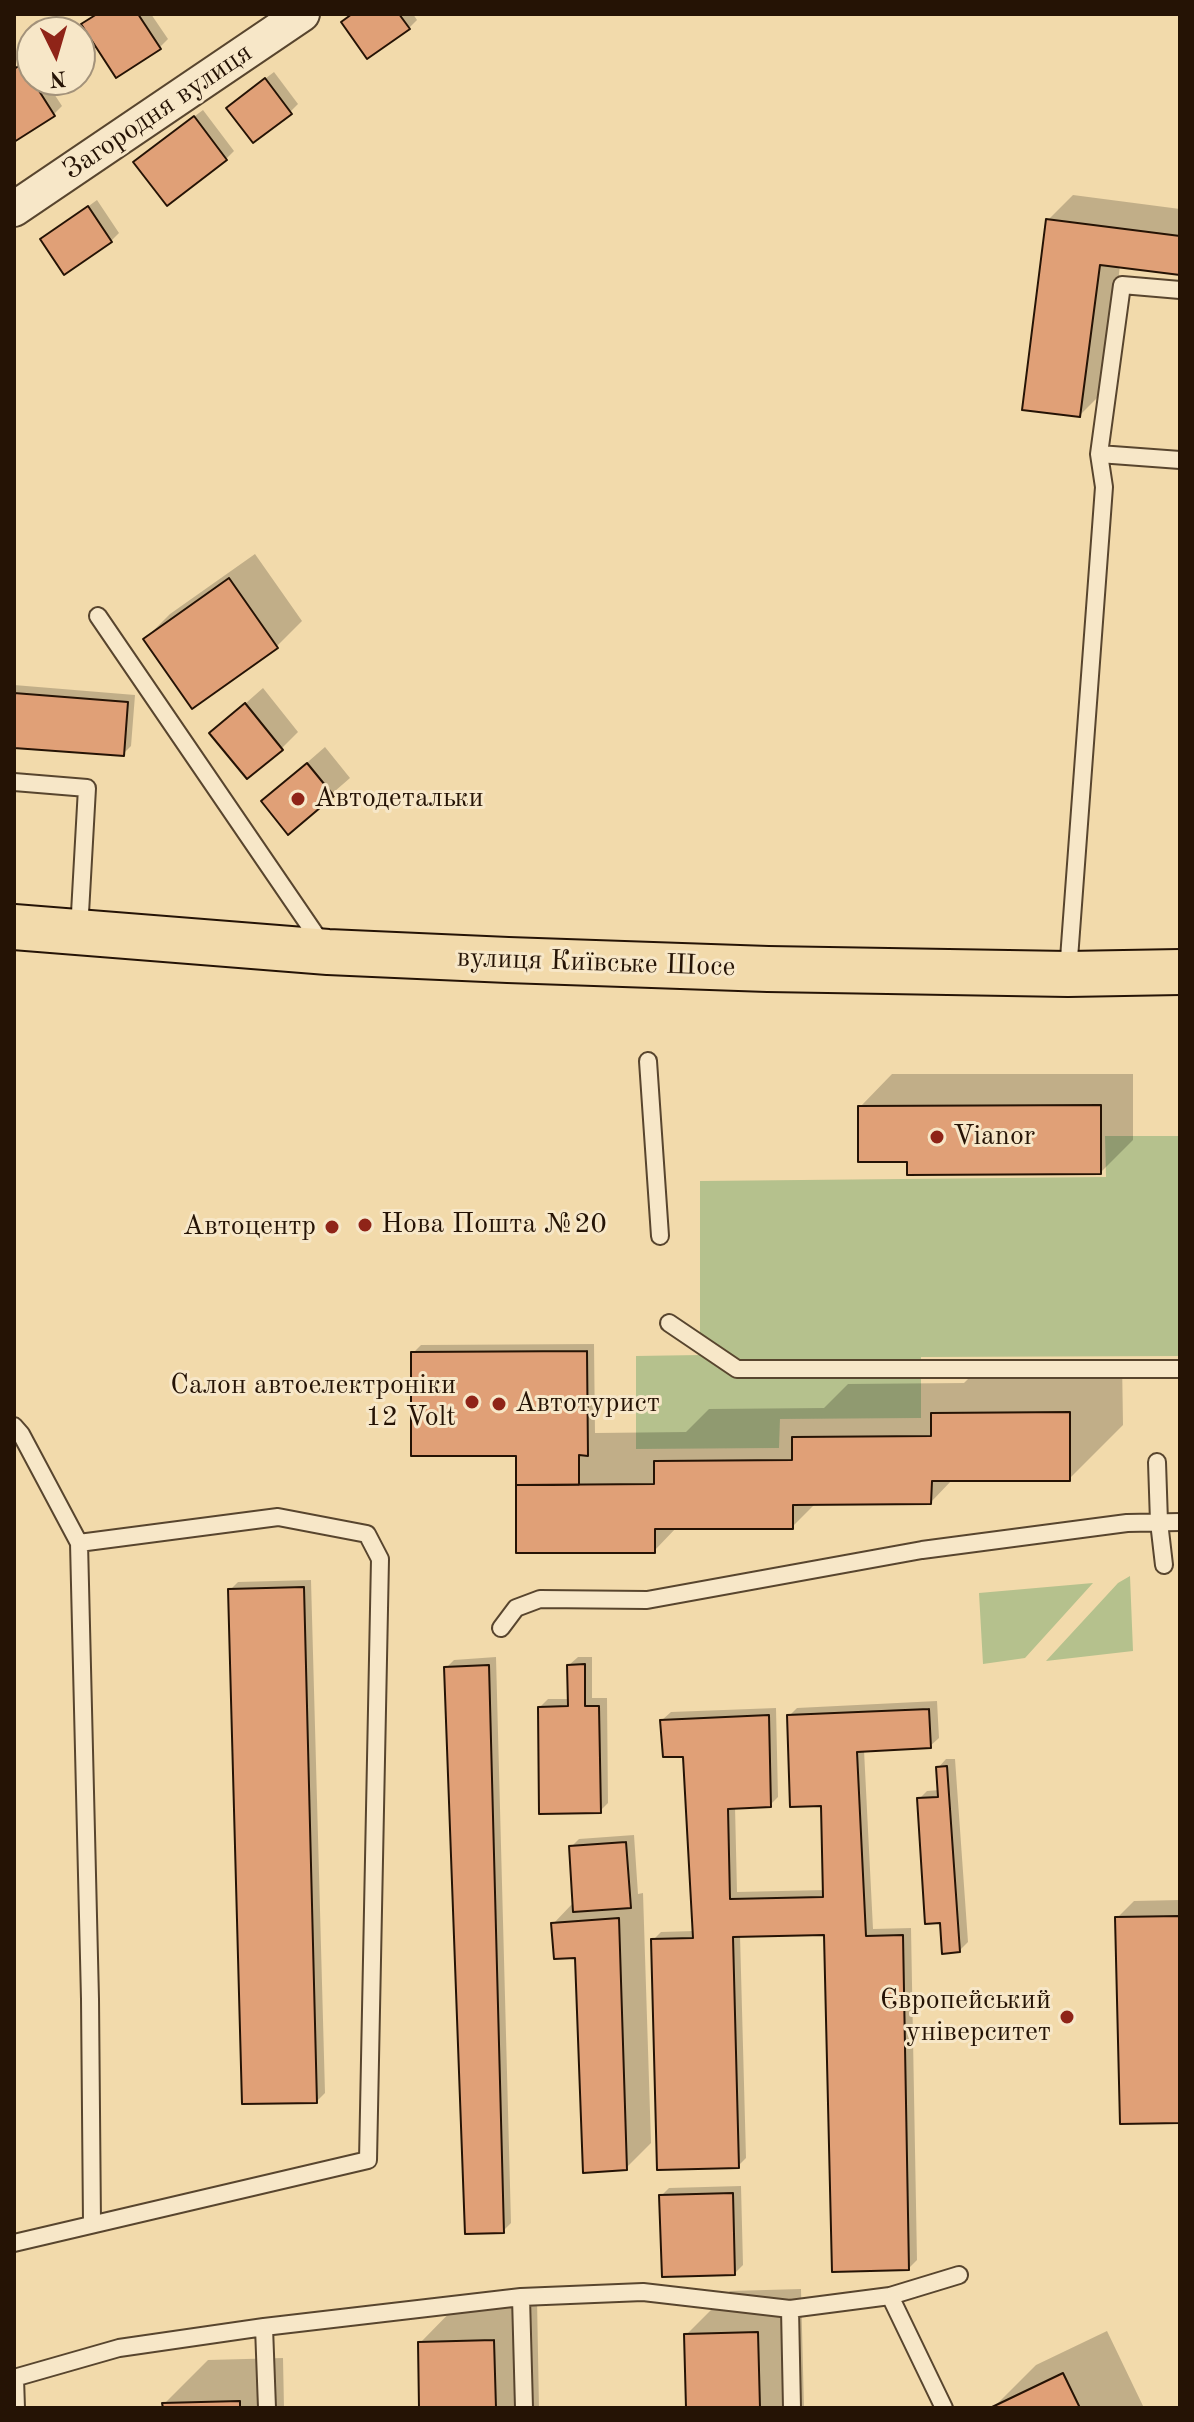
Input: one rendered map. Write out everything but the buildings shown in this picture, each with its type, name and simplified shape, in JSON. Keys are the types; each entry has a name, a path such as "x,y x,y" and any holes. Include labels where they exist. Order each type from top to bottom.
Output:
{"highway":[{"name":"вулиця Київське Шосе","path":"14,927 328,952 768,969 1068,974 1180,972"}],"street":[{"name":"Загородня вулиця","path":"14,209 302,14"}],"lane":[{"path":"1068,974 1104,487 1099,454 1122,285 1180,290"},
{"path":"1099,454 1180,460"},
{"path":"98,616 328,952"},
{"path":"14,782 87,788 79,933"},
{"path":"648,1061 660,1236"},
{"path":"669,1323 737,1369 1180,1369"},
{"path":"14,1426 79,1543 90,1984 92,2224"},
{"path":"1157,1462 1164,1565"},
{"path":"14,2243 368,2160 380,1559 367,1534 278,1517 79,1543"},
{"path":"501,1628 516,1608 540,1599 647,1600 922,1550 1127,1523 1180,1522"},
{"path":"16,2408 14,2378 119,2348 264,2327 521,2297 643,2292 790,2309 890,2296 959,2275"},
{"path":"890,2296 944,2408"},
{"path":"521,2297 524,2408"},
{"path":"790,2309 792,2408"},
{"path":"264,2327 267,2408"}],"green space":[{"path":"1105,1136 1180,1136 1180,1356 921,1357 921,1418 780,1419 779,1448 636,1449 636,1356 700,1355 700,1181 1106,1177"},
{"path":"1130,1576 1133,1651 1046,1661 1118,1583"},
{"path":"1093,1583 1025,1658 983,1664 979,1593"}],"place":[{"name":"Автодетальки","path":"298,799"},
{"name":"Vianor","path":"937,1137"},
{"name":"Нова Пошта №20","path":"365,1225"},
{"name":"Автоцентр","path":"332,1227"},
{"name":"Салон автоелектроніки 12 Volt","path":"472,1402"},
{"name":"Автотурист","path":"499,1404"},
{"name":"Європейський університет","path":"1067,2017"}]}
